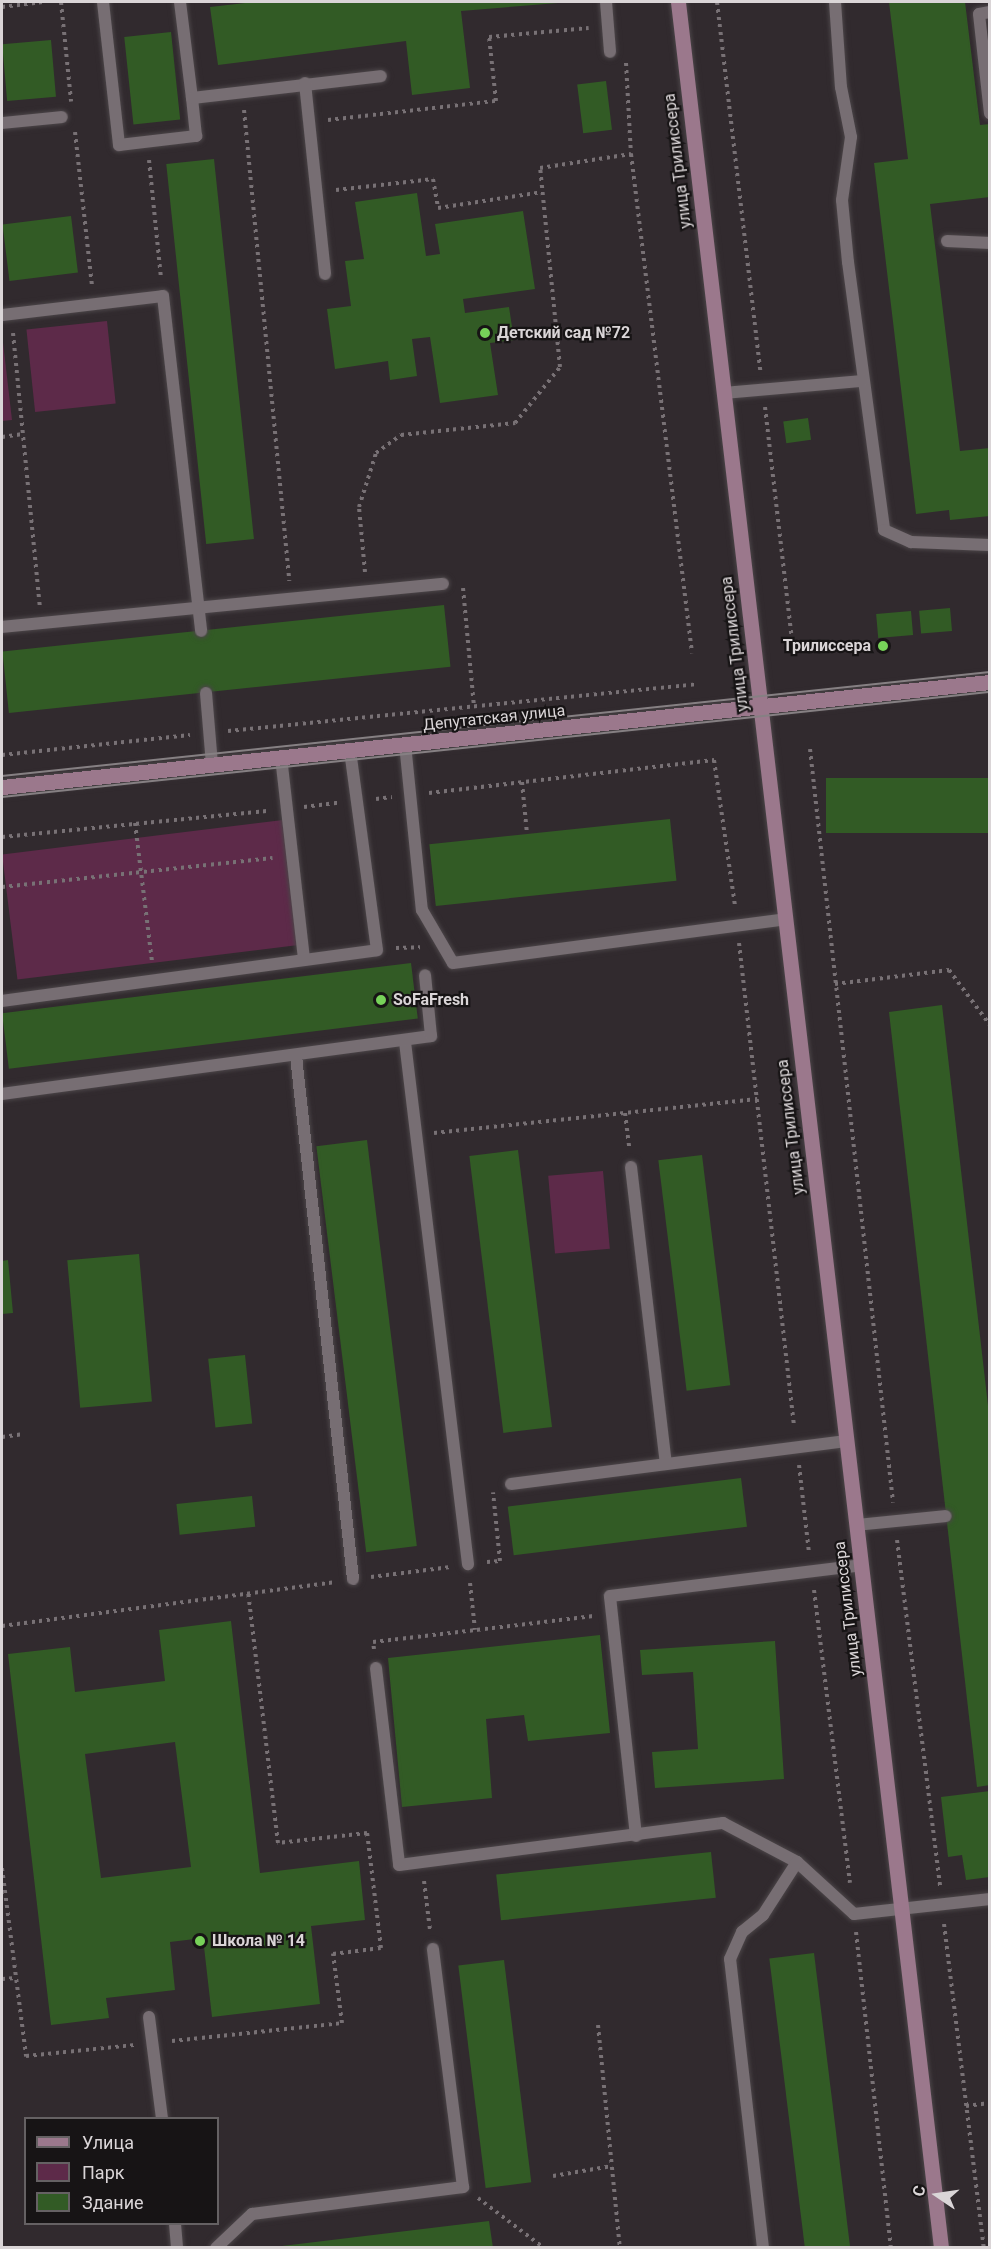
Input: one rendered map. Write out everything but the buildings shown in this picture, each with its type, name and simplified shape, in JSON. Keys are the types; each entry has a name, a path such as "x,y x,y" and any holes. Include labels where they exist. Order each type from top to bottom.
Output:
{"street":[{"name":"улица Трилиссера","path":"678,2 941,2247"},
{"name":"Депутатская улица","path":"2,787 990,682"}],"lane":[{"path":"103,2 119,145 196,136 180,2"},
{"path":"606,2 610,52"},
{"path":"835,2 842,87 851,137 842,200 862,381 884,530 911,542 990,545"},
{"path":"990,12 979,14 986,114 990,113"},
{"path":"192,98 305,83 381,76"},
{"path":"305,83 325,274"},
{"path":"2,123 62,117"},
{"path":"947,241 990,243"},
{"path":"6,314 163,296 201,631"},
{"path":"724,393 862,381"},
{"path":"2,627 443,584"},
{"path":"206,693 212,765"},
{"path":"405,744 422,910 453,963 785,919"},
{"path":"2,1001 377,950 350,750"},
{"path":"281,757 304,960"},
{"path":"2,1094 405,1042 431,1036 424,975"},
{"path":"405,1042 468,1564"},
{"path":"296,1056 353,1579"},
{"path":"631,1167 666,1464"},
{"path":"511,1484 846,1441"},
{"path":"856,1525 946,1516"},
{"path":"636,1836 610,1596 812,1573 861,1565"},
{"path":"376,1668 394,1866 723,1823 797,1862 854,1914 990,1899"},
{"path":"763,2247 730,1959 742,1932 763,1915 797,1862"},
{"path":"216,2247 252,2214 463,2187 433,1949"},
{"path":"149,2017 162,2117"},
{"path":"175,2225 177,2247"}],"path":[{"path":"2,8 42,2"},
{"path":"61,2 72,105"},
{"path":"717,2 792,639"},
{"path":"309,122 496,101 489,37 608,27"},
{"path":"626,60 631,154 692,653"},
{"path":"242,92 291,599"},
{"path":"74,128 94,304"},
{"path":"147,142 163,296"},
{"path":"368,592 359,507 376,453 401,435 515,423 560,368 540,168 631,154"},
{"path":"316,192 433,179 438,208 542,192"},
{"path":"6,314 23,434 41,623"},
{"path":"2,437 23,434"},
{"path":"443,584 462,583 474,706"},
{"path":"2,755 698,684"},
{"path":"714,760 737,925 796,1448 854,1914 891,2247"},
{"path":"522,782 527,834"},
{"path":"135,823 154,980"},
{"path":"2,887 285,857"},
{"path":"377,950 420,946 424,975"},
{"path":"834,984 950,970 990,1025"},
{"path":"416,1135 757,1099"},
{"path":"625,1113 631,1167"},
{"path":"2,1437 24,1434"},
{"path":"2,1626 500,1561 492,1492 511,1484"},
{"path":"468,1564 475,1630"},
{"path":"2,1868 26,2056 342,2023 333,1954 381,1948 367,1833 278,1843 249,1593"},
{"path":"376,1668 373,1642 612,1614"},
{"path":"422,1862 433,1949"},
{"path":"2,1979 16,1978"},
{"path":"597,2025 621,2247"},
{"path":"966,2106 990,2103"},
{"path":"553,2176 612,2166"},
{"path":"463,2187 544,2247"}],"green space":[{"path":"107,321 116,404 35,412 26,329"},
{"path":"2,334 12,420 2,421"},
{"path":"283,820 298,945 17,980 2,854"},
{"path":"603,1171 610,1249 555,1253 548,1176"}],"tram line":[{"path":"2,776 990,672"},
{"path":"2,797 990,692"}],"place":[{"name":"Детский сад №72","path":"485,333"},
{"name":"Трилиссера","path":"883,646"},
{"name":"SoFaFresh","path":"381,1000"},
{"name":"Школа № 14","path":"200,1941"}]}
